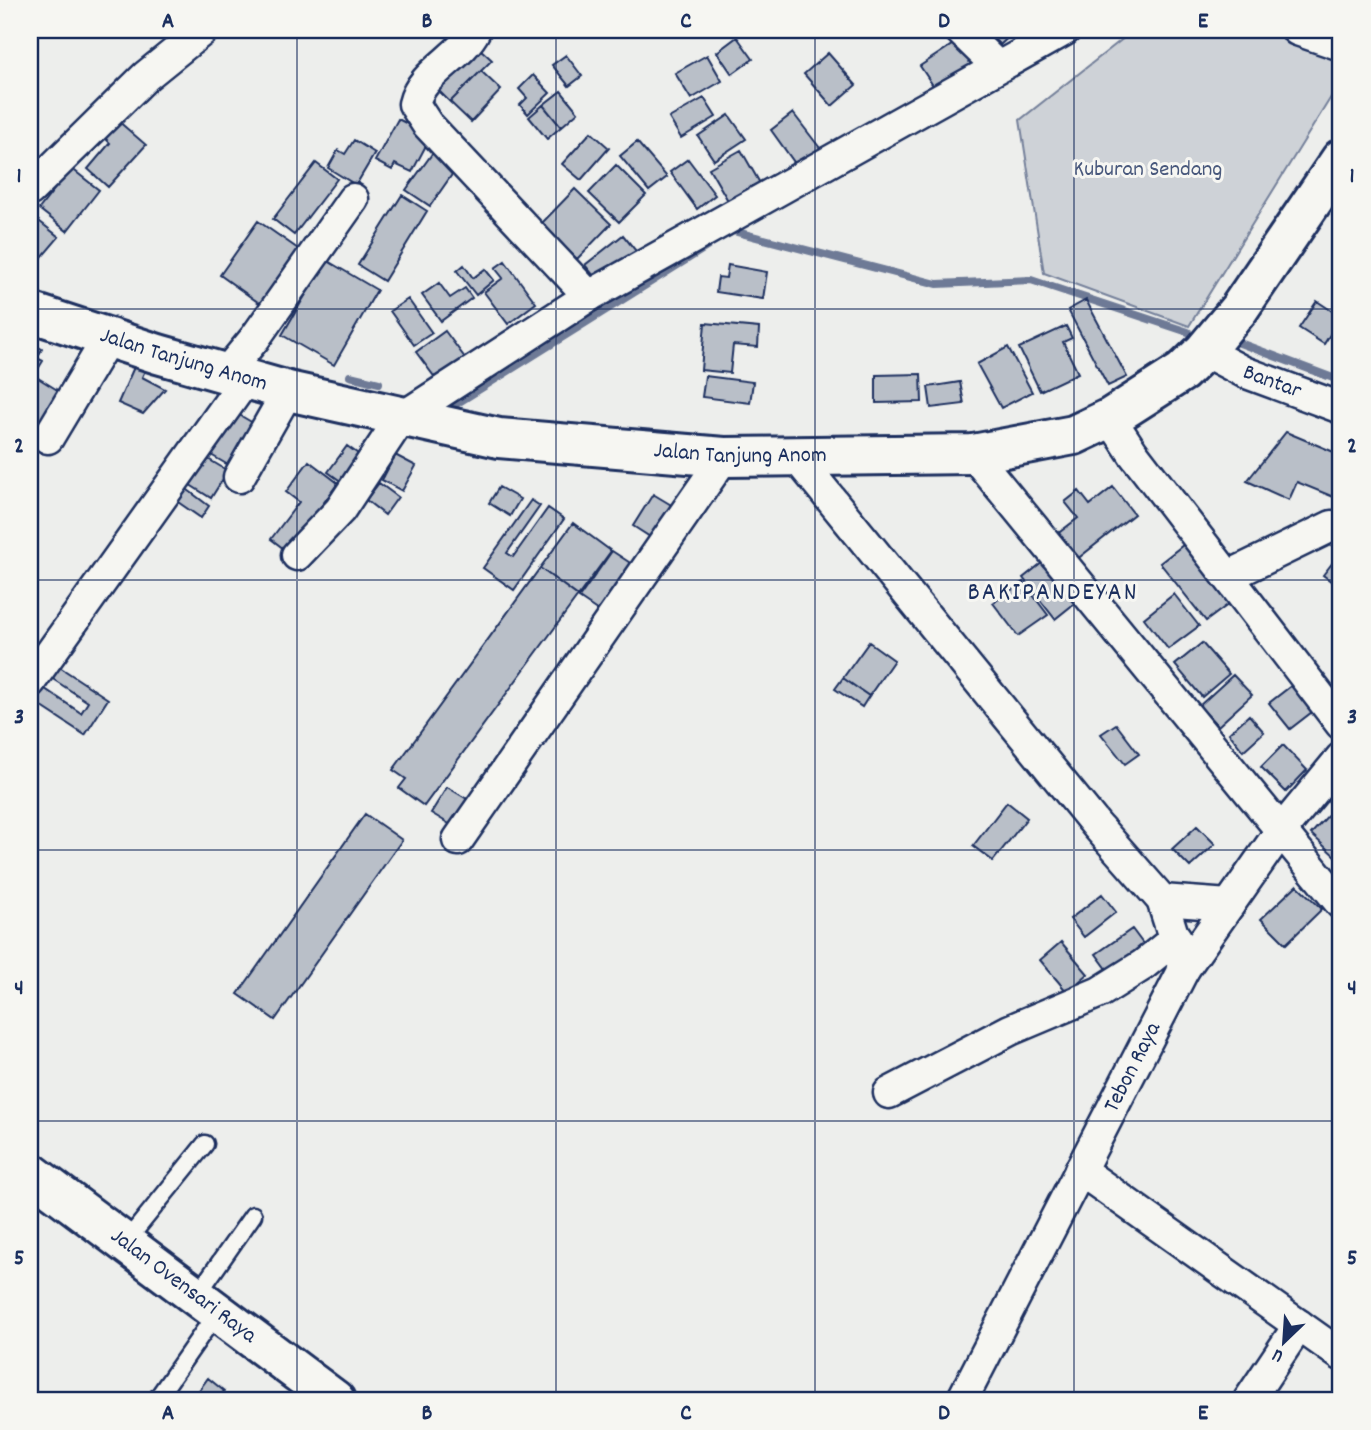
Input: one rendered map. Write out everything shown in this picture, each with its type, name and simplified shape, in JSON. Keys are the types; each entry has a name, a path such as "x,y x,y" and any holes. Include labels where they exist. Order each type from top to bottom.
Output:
{"main road":[{"name":"Jalan Tanjung Anom","path":"30,312 288,391 401,418 542,444 724,457 794,454 973,454 1051,442 1074,435 1110,418 1182,372 1204,351 1239,309 1341,159"},
{"name":"Jalan Ovensari Raya","path":"30,1172 335,1400"}],"street":[{"path":"30,190 146,76 204,30"},
{"path":"475,30 470,41 419,88 414,104 427,124 589,296"},
{"path":"960,30 998,67"},
{"path":"297,555 340,510 401,418 589,296 1065,30"},
{"path":"1297,30 1341,45"},
{"path":"30,681 236,376 255,338 353,199"},
{"path":"48,438 108,338"},
{"name":"Bantar","path":"1204,351 1244,372 1341,408"},
{"path":"239,477 288,391"},
{"path":"1110,418 1341,723"},
{"path":"794,454 1097,826 1162,900 1184,969"},
{"path":"973,454 1341,904"},
{"path":"458,840 724,457"},
{"path":"1229,576 1332,526"},
{"name":"Tebon Raya","path":"962,1400 1184,969 1280,832 1341,758"},
{"path":"1162,900 1229,905"},
{"path":"888,1093 1010,1030 1100,992 1143,965 1176,938"},
{"path":"1080,1170 1341,1355"},
{"path":"1249,1400 1298,1325"}],"lane":[{"path":"125,1243 205,1144"},
{"path":"156,1400 253,1215"}],"green space":[{"name":"Kuburan Sendang","path":"1134,30 1266,30 1341,57 1341,81 1189,326 1044,273 1020,120"}],"building":[{"path":"985,30 1016,30 1000,45"},
{"path":"737,37 753,59 732,74 717,52"},
{"path":"958,41 974,65 936,90 920,66"},
{"path":"478,47 492,60 450,102 437,89"},
{"path":"828,53 856,85 832,106 804,74"},
{"path":"566,55 582,76 569,86 552,65"},
{"path":"707,55 722,81 691,99 675,73"},
{"path":"481,71 501,90 471,122 450,102"},
{"path":"533,75 550,93 528,114 520,105 527,98 519,89"},
{"path":"561,91 578,112 561,127 543,105"},
{"path":"704,98 716,117 681,138 669,118"},
{"path":"543,105 561,127 547,139 529,117"},
{"path":"793,113 823,152 799,169 771,130"},
{"path":"729,115 746,139 714,160 698,136"},
{"path":"398,119 431,136 412,172 395,164 392,170 375,161"},
{"path":"117,120 146,145 108,187 88,169 110,143 103,136"},
{"path":"591,132 609,148 581,180 562,164"},
{"path":"354,140 375,153 356,185 328,168 338,150 345,154"},
{"path":"637,142 667,177 649,191 620,156"},
{"path":"437,147 460,163 430,206 406,190"},
{"path":"741,150 761,185 730,204 709,168"},
{"path":"688,159 715,195 697,209 670,172"},
{"path":"316,163 337,179 294,235 273,219"},
{"path":"616,165 646,195 619,222 589,193"},
{"path":"71,168 99,190 67,231 39,209"},
{"path":"575,189 611,224 577,259 541,224"},
{"path":"402,195 427,211 384,281 358,265"},
{"path":"30,214 59,237 42,257 30,248"},
{"path":"258,221 301,251 262,305 220,275"},
{"path":"623,235 640,256 602,286 585,265"},
{"path":"326,260 377,290 334,365 282,335"},
{"path":"505,261 536,303 508,324 484,292 503,278 495,268"},
{"path":"464,265 473,278 485,269 494,280 476,295 457,271"},
{"path":"728,265 767,272 763,299 716,292 718,277 726,278"},
{"path":"439,283 450,298 465,288 472,298 441,321 422,295"},
{"path":"408,299 432,333 414,345 390,311"},
{"path":"1086,300 1127,377 1108,386 1068,310"},
{"path":"1317,301 1341,317 1324,344 1299,328"},
{"path":"705,323 759,328 758,347 733,345 730,373 701,370"},
{"path":"1066,326 1072,338 1063,342 1078,373 1040,391 1019,348"},
{"path":"445,331 471,366 442,387 416,352"},
{"path":"30,342 42,349 37,358 43,361 38,369 30,365"},
{"path":"1008,347 1032,392 1001,408 977,364"},
{"path":"138,358 148,364 142,377 165,389 143,414 118,403"},
{"path":"30,373 59,391 40,423 30,417"},
{"path":"921,374 922,402 876,403 876,375"},
{"path":"705,376 753,382 750,403 702,397"},
{"path":"960,382 964,404 931,408 928,387"},
{"path":"236,413 260,427 235,469 211,455"},
{"path":"1286,432 1341,455 1341,500 1297,482 1289,500 1247,481"},
{"path":"347,446 361,456 342,482 328,472"},
{"path":"395,455 416,466 402,491 382,480"},
{"path":"203,456 228,471 211,498 187,483"},
{"path":"309,461 338,483 288,552 271,539 299,502 286,492"},
{"path":"379,483 398,497 385,515 366,500"},
{"path":"184,487 209,506 201,518 175,500"},
{"path":"499,487 520,499 510,516 489,503"},
{"path":"1113,487 1134,514 1076,560 1056,535 1078,518 1065,502 1079,491 1090,505"},
{"path":"653,494 678,509 658,542 633,526"},
{"path":"531,500 540,506 507,553 513,557 548,508 564,519 514,590 483,568"},
{"path":"573,523 611,551 578,596 540,568"},
{"path":"1192,538 1237,598 1206,621 1160,563"},
{"path":"612,551 641,570 607,617 579,598"},
{"path":"1341,552 1341,589 1323,575"},
{"path":"1048,558 1080,599 1055,619 1023,578"},
{"path":"540,568 578,596 424,806 399,788 406,779 393,770"},
{"path":"1023,582 1048,615 1018,636 993,603"},
{"path":"1174,594 1199,626 1168,649 1144,618"},
{"path":"869,642 894,660 869,696 843,678"},
{"path":"1202,643 1229,674 1202,697 1175,665"},
{"path":"52,662 108,699 85,735 30,699 39,685 81,713 88,702 45,674"},
{"path":"1233,675 1252,695 1218,726 1199,706"},
{"path":"843,678 869,696 862,707 835,689"},
{"path":"1300,679 1321,705 1290,729 1269,703"},
{"path":"1249,715 1264,732 1243,751 1229,733"},
{"path":"1116,724 1139,754 1125,764 1101,734"},
{"path":"1283,745 1307,770 1286,792 1261,767"},
{"path":"447,787 467,799 451,825 431,813"},
{"path":"1341,801 1341,853 1337,858 1311,834"},
{"path":"1007,802 1027,818 993,861 973,846"},
{"path":"365,814 402,840 275,1020 238,994"},
{"path":"1197,826 1215,844 1190,867 1172,849"},
{"path":"1297,885 1322,909 1286,944 1261,919"},
{"path":"1102,894 1116,912 1084,937 1070,919"},
{"path":"1132,929 1149,952 1113,977 1096,954"},
{"path":"1061,942 1088,974 1067,992 1040,960"},
{"path":"208,1378 224,1391 218,1400 192,1400"}],"waterway":[{"path":"728,234 733,231 937,284 1031,280 1188,332"},
{"path":"451,407 708,246"},
{"path":"1237,342 1341,381"},
{"path":"350,376 379,383"}],"district":[{"name":"BAKIPANDEYAN","path":"1053,593"}]}
